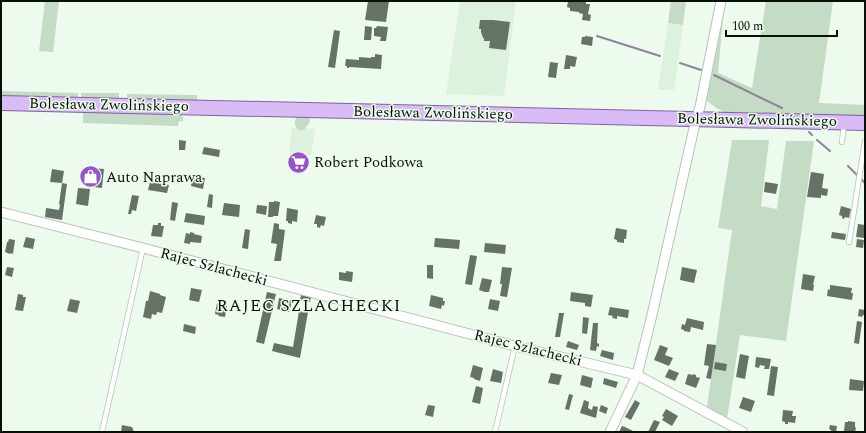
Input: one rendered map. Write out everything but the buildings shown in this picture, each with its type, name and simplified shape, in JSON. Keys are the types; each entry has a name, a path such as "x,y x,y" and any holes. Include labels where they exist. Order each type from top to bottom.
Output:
{"main road":[{"name":"Bolesława Zwolińskiego","path":"1,103 865,123"}],"street":[{"path":"610,432 637,375 654,308 701,99 721,1"},
{"name":"Rajec Szlachecki","path":"1,212 515,346 637,375 743,432"}],"lane":[{"path":"842,142 844,122"},
{"path":"849,242 865,141"},
{"path":"102,432 143,248"},
{"path":"495,432 515,346"}],"shaded area":[{"path":"45,1 59,1 53,52 39,51"},
{"path":"460,1 516,1 504,96 446,94"},
{"path":"671,1 686,1 683,25 668,23"},
{"path":"766,1 833,1 819,103 865,105 865,116 724,112 706,100 706,94 723,20 718,73 752,88"},
{"path":"668,23 683,25 674,90 658,90"},
{"path":"1,91 78,93 78,98 1,97"},
{"path":"81,93 119,93 119,99 81,98"},
{"path":"127,94 197,95 197,100 127,99"},
{"path":"83,113 180,114 183,117 183,121 179,121 178,126 83,123"},
{"path":"297,116 309,116 310,118 310,122 304,130 299,130 295,126"},
{"path":"292,128 315,129 311,155 296,157 296,154 289,153"},
{"path":"732,140 769,140 761,206 777,209 786,141 814,141 786,341 740,335 727,419 707,407 732,230 718,228"}],"waterway":[{"path":"597,36 660,56"},
{"path":"680,63 701,70"},
{"path":"714,75 782,108"},
{"path":"809,132 812,135"},
{"path":"817,140 830,151"},
{"path":"848,166 865,183"}],"place":[{"name":"Robert Podkowa","path":"299,162"},
{"name":"Auto Naprawa","path":"90,177"}],"district":[{"name":"RAJEC SZLACHECKI","path":"309,306"}]}
